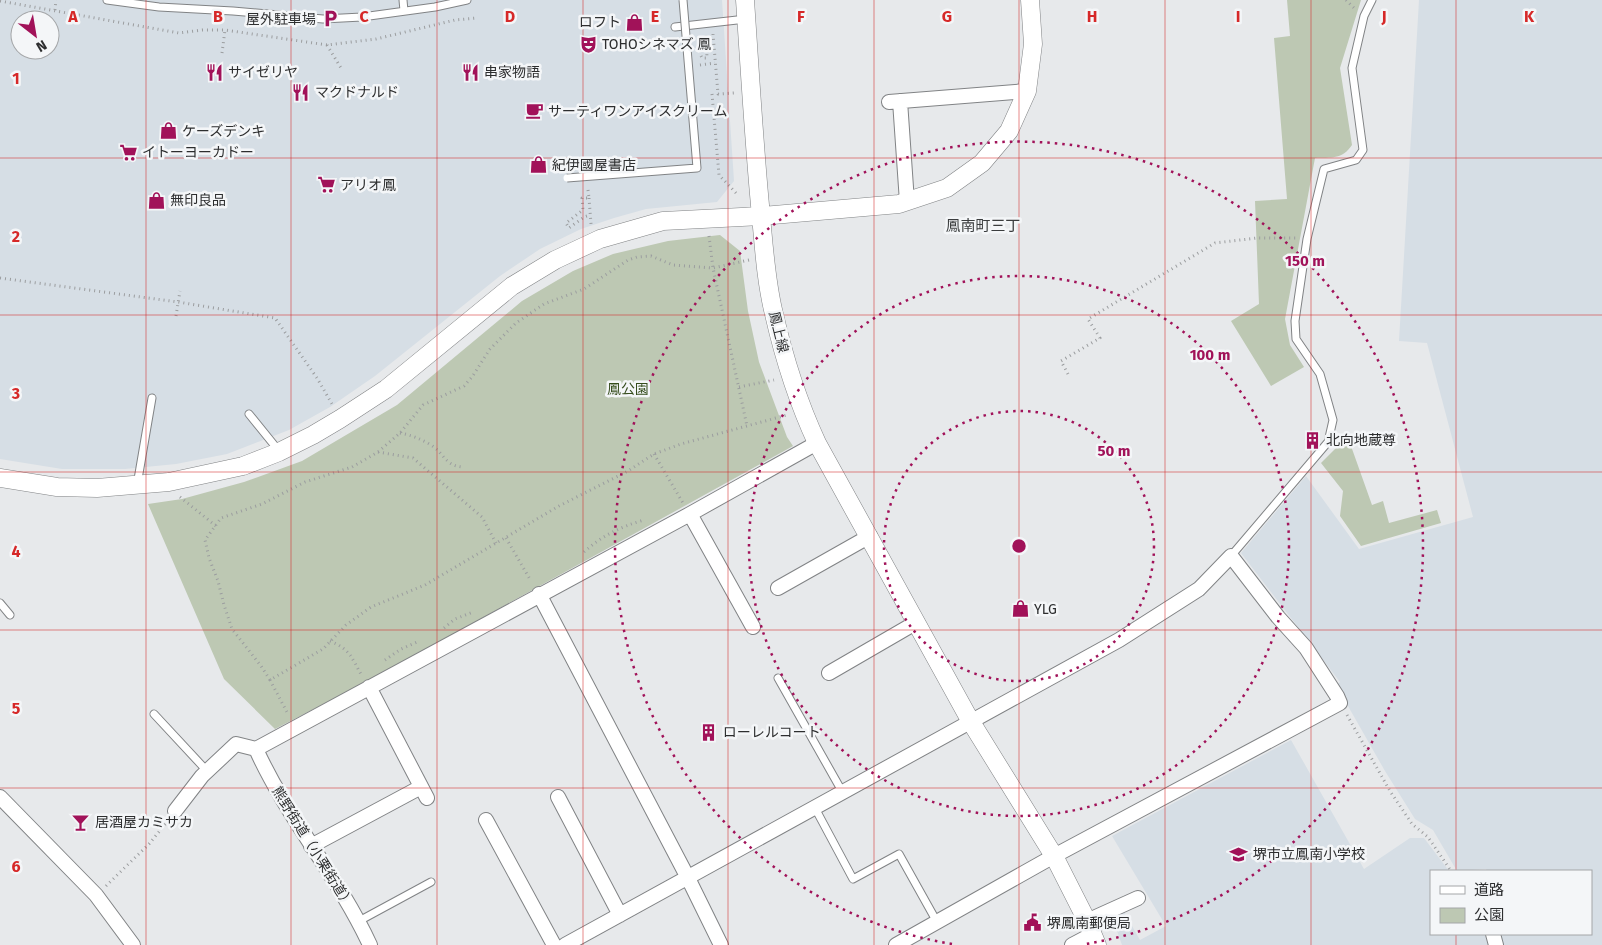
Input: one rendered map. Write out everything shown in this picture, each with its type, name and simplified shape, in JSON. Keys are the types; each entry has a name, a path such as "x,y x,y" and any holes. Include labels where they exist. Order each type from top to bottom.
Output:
{"street":[{"name":"鳳上線","path":"745,0 761,216 773,312 785,357 809,425 971,722 1054,856 1092,933"},
{"path":"0,478 57,487 97,488 169,482 243,466 279,452 314,435 379,394 512,286 554,260 600,239 663,221 761,216 899,204 948,188 982,163 1009,131 1027,91 1033,44 1030,0"},
{"path":"907,202 894,102 1027,91"},
{"path":"175,811 207,771 236,744 256,749 818,443"},
{"path":"690,514 752,627"},
{"path":"778,588 870,536"},
{"path":"565,945 1119,640 1200,589 1231,556 1278,617 1306,648 1340,703 1054,856 896,945"},
{"path":"538,594 688,878 721,945"},
{"path":"829,673 916,622"},
{"path":"311,846 424,792 369,687"},
{"name":"熊野街道（小栗街道）","path":"256,749 266,772 359,920 370,945"},
{"path":"0,797 96,895 133,945"},
{"path":"558,797 620,915"},
{"path":"486,820 554,945"},
{"path":"1072,945 1092,933 1138,898"}],"lane":[{"path":"107,0 159,7 233,10 323,19 362,17 467,0"},
{"path":"402,0 404,11"},
{"path":"567,178 697,168 683,0"},
{"path":"1231,556 1328,442 1333,420 1320,374 1296,339 1295,321 1307,239 1324,169 1356,160 1363,150 1352,68 1364,16 1372,0"},
{"path":"675,27 746,19"},
{"path":"136,485 152,398"},
{"path":"250,414 279,452"},
{"path":"0,603 10,615"},
{"path":"778,678 843,793"},
{"path":"154,714 207,771"},
{"path":"815,808 853,879 899,854 938,922"},
{"path":"359,920 431,882"}],"path":[{"path":"0,1 55,10 56,0"},
{"path":"60,11 179,32 225,30 327,45 376,39 455,20 476,18"},
{"path":"222,53 225,30"},
{"path":"701,50 702,58 707,58 706,34 712,33 718,94"},
{"path":"327,45 341,68"},
{"path":"695,66 715,63"},
{"path":"705,95 734,93"},
{"path":"712,94 719,175 737,194"},
{"path":"588,190 591,230"},
{"path":"589,198 582,198 583,210 566,222 569,228 590,215"},
{"path":"708,234 713,268 747,426"},
{"path":"1068,374 1061,361 1100,338 1088,318 1215,243 1256,238 1307,239"},
{"path":"296,727 261,666 232,629 205,540 221,518 262,504 305,482 352,466 378,452 400,433 424,405 464,386 490,349 516,323 544,304 584,288 628,260 651,256 672,265 713,268 749,260"},
{"path":"0,278 178,302 275,318 317,378 335,409"},
{"path":"176,316 180,291"},
{"path":"739,387 774,380"},
{"path":"270,680 323,649 346,624 371,607 425,585 559,506 628,471 654,454 680,444 787,415"},
{"path":"400,433 411,434 431,445 444,459 453,465 463,467"},
{"path":"378,452 413,458 482,517 496,543"},
{"path":"654,454 690,514"},
{"path":"176,493 216,526"},
{"path":"506,538 538,594"},
{"path":"330,642 342,647 349,653 361,674"},
{"path":"1340,703 1390,791 1412,824 1428,837 1450,870"},
{"path":"96,895 149,844 175,811"}],"shaded area":[{"name":"アリオ鳳","path":"0,0 722,0 734,181 717,202 646,209 581,229 540,249 500,276 375,376 330,407 289,430 227,454 176,464 125,469 62,469 0,459"},
{"path":"1419,0 1602,0 1602,945 1502,945 1498,935 1592,935 1592,870 1456,870 1433,830 1415,819 1385,771 1336,685 1340,682 1241,553 1306,476 1359,549 1473,517 1427,343 1399,341"},
{"name":"堺市立鳳南小学校","path":"1291,740 1364,869 1410,838 1424,838 1448,870 1430,870 1430,935 1486,935 1490,945 1122,945 1112,917 1124,912 1140,940 1166,926 1112,836"}],"green space":[{"path":"1287,0 1361,0 1340,68 1352,145 1340,155 1315,158 1285,319 1290,345 1304,367 1271,386 1231,321 1259,304 1255,201 1287,199 1274,38 1290,36"},
{"name":"鳳公園","path":"720,235 740,251 748,311 759,362 787,437 793,446 366,682 275,729 224,679 148,504 182,499 244,482 302,461 397,405 522,301 573,271 613,254 668,241"},
{"path":"1342,442 1351,446 1372,505 1383,501 1389,523 1437,510 1441,523 1361,546 1340,516 1343,491 1321,463"}],"place":[{"name":"屋外駐車場","path":"330,19"},
{"name":"ロフト","path":"635,22"},
{"name":"TOHOシネマズ 鳳","path":"588,44"},
{"name":"サイゼリヤ","path":"214,72"},
{"name":"串家物語","path":"470,72"},
{"name":"マクドナルド","path":"301,92"},
{"name":"サーティワンアイスクリーム","path":"534,111"},
{"name":"ケーズデンキ","path":"168,131"},
{"name":"イトーヨーカドー","path":"128,152"},
{"name":"紀伊國屋書店","path":"538,165"},
{"name":"アリオ鳳","path":"326,185"},
{"name":"無印良品","path":"156,200"},
{"name":"北向地蔵尊","path":"1312,440"},
{"name":"YLG","path":"1020,609"},
{"name":"ローレルコート","path":"709,732"},
{"name":"居酒屋カミサカ","path":"81,822"},
{"name":"堺市立鳳南小学校","path":"1239,854"},
{"name":"堺鳳南郵便局","path":"1033,923"}],"district":[{"name":"鳳南町三丁","path":"983,226"}]}
